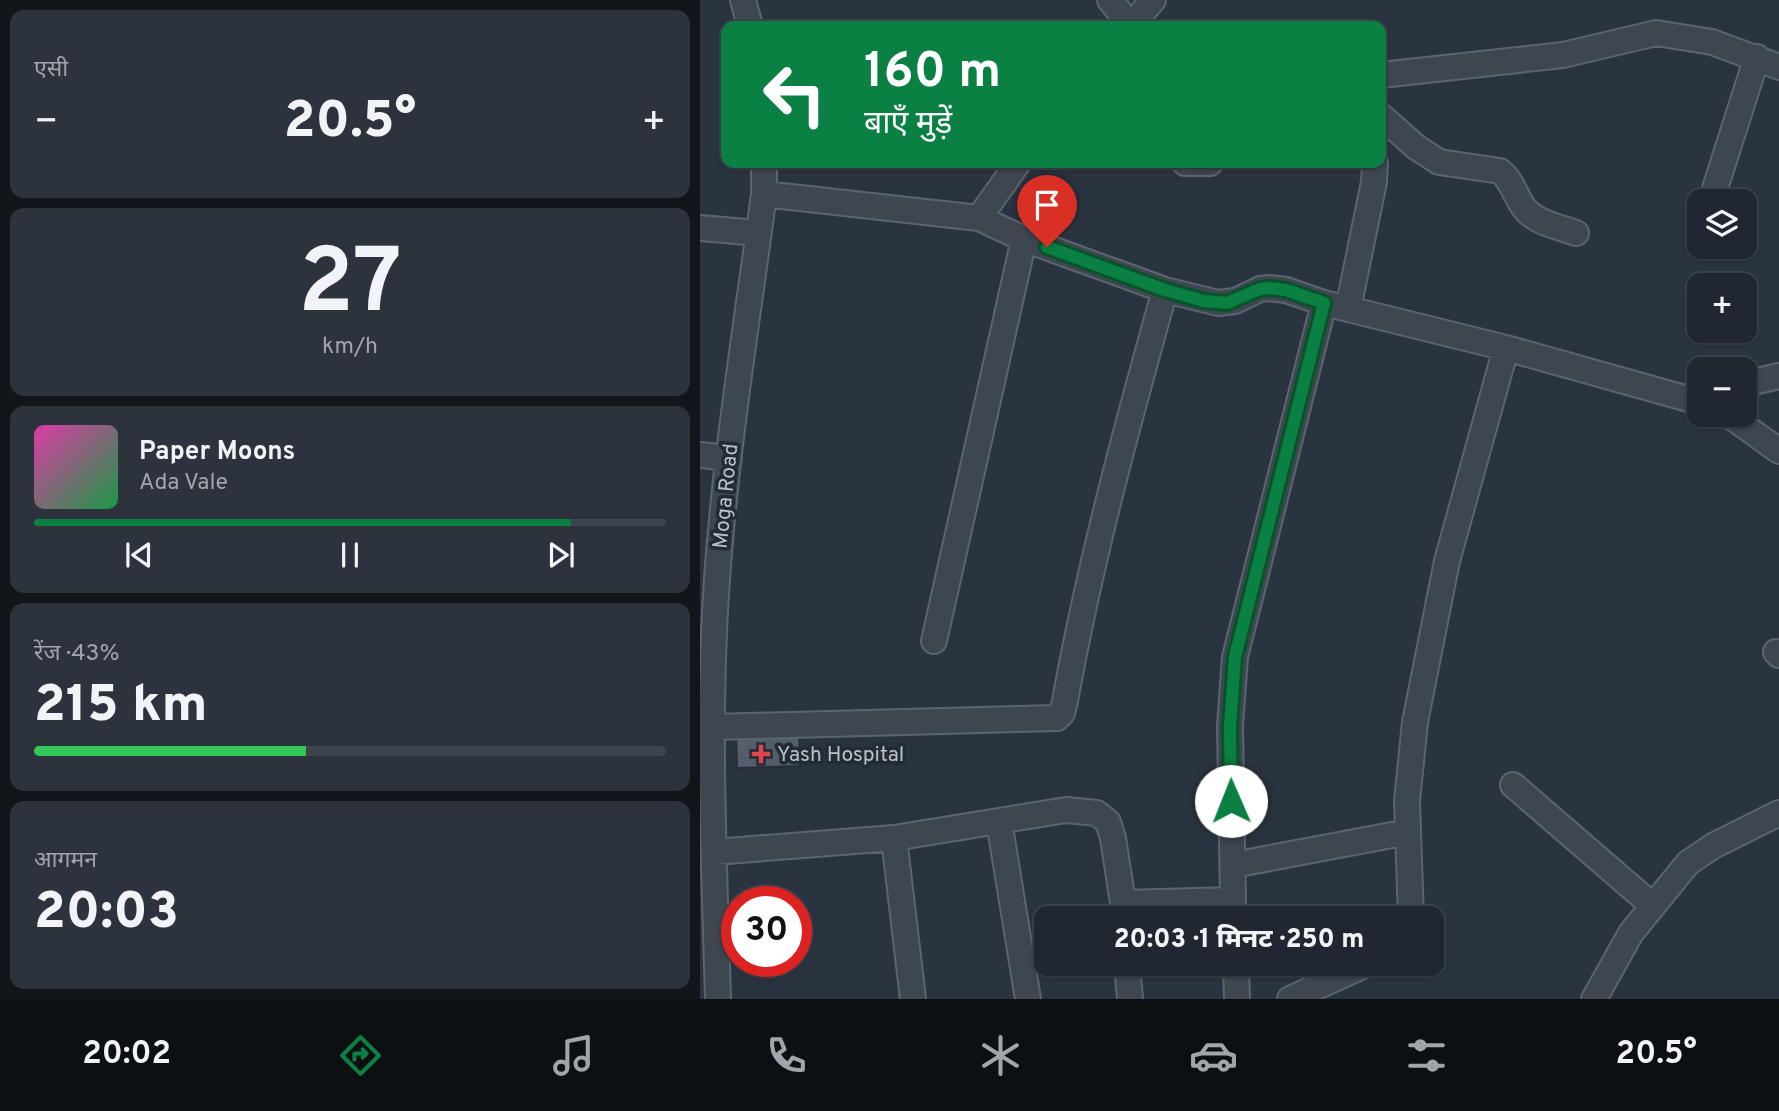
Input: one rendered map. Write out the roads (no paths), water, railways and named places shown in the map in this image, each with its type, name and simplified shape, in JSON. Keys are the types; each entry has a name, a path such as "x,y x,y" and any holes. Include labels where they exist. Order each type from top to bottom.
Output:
{"street":[{"path":"743,0 749,21"},
{"path":"1110,0 1128,21"},
{"path":"1136,21 1153,0"},
{"path":"1386,74 1563,55 1656,33 1712,41 1768,62 1716,189"},
{"path":"1386,120 1438,162 1500,171 1507,176 1527,212 1576,233"},
{"name":"Moga Road","path":"718,999 707,716 729,458 764,194 764,168"},
{"path":"979,218 1014,168"},
{"path":"1234,906 1230,726 1235,657 1375,168"},
{"path":"764,194 979,218 1024,239 1165,290 1204,301 1227,303 1260,289 1286,290 1336,306 1506,348 1687,399"},
{"path":"700,229 758,233"},
{"path":"933,642 1024,239"},
{"path":"707,716 1057,718 1062,713 1081,612 1165,290"},
{"path":"1410,906 1407,801 1415,722 1447,561 1506,348"},
{"path":"1757,381 1779,376"},
{"path":"1746,427 1779,451"},
{"path":"700,455 729,458"},
{"path":"1513,785 1653,906"},
{"path":"714,852 894,838 1066,810 1097,813 1108,822 1113,838 1123,906"},
{"path":"1594,999 1632,933 1688,863 1713,846 1779,813"},
{"path":"999,821 1028,999"},
{"path":"1233,864 1408,832"},
{"path":"894,838 913,999"},
{"path":"1129,976 1130,999"},
{"path":"1236,976 1237,999"},
{"path":"1290,999 1341,976"}],"place":[{"name":"Yash Hospital","path":"761,754"}]}
